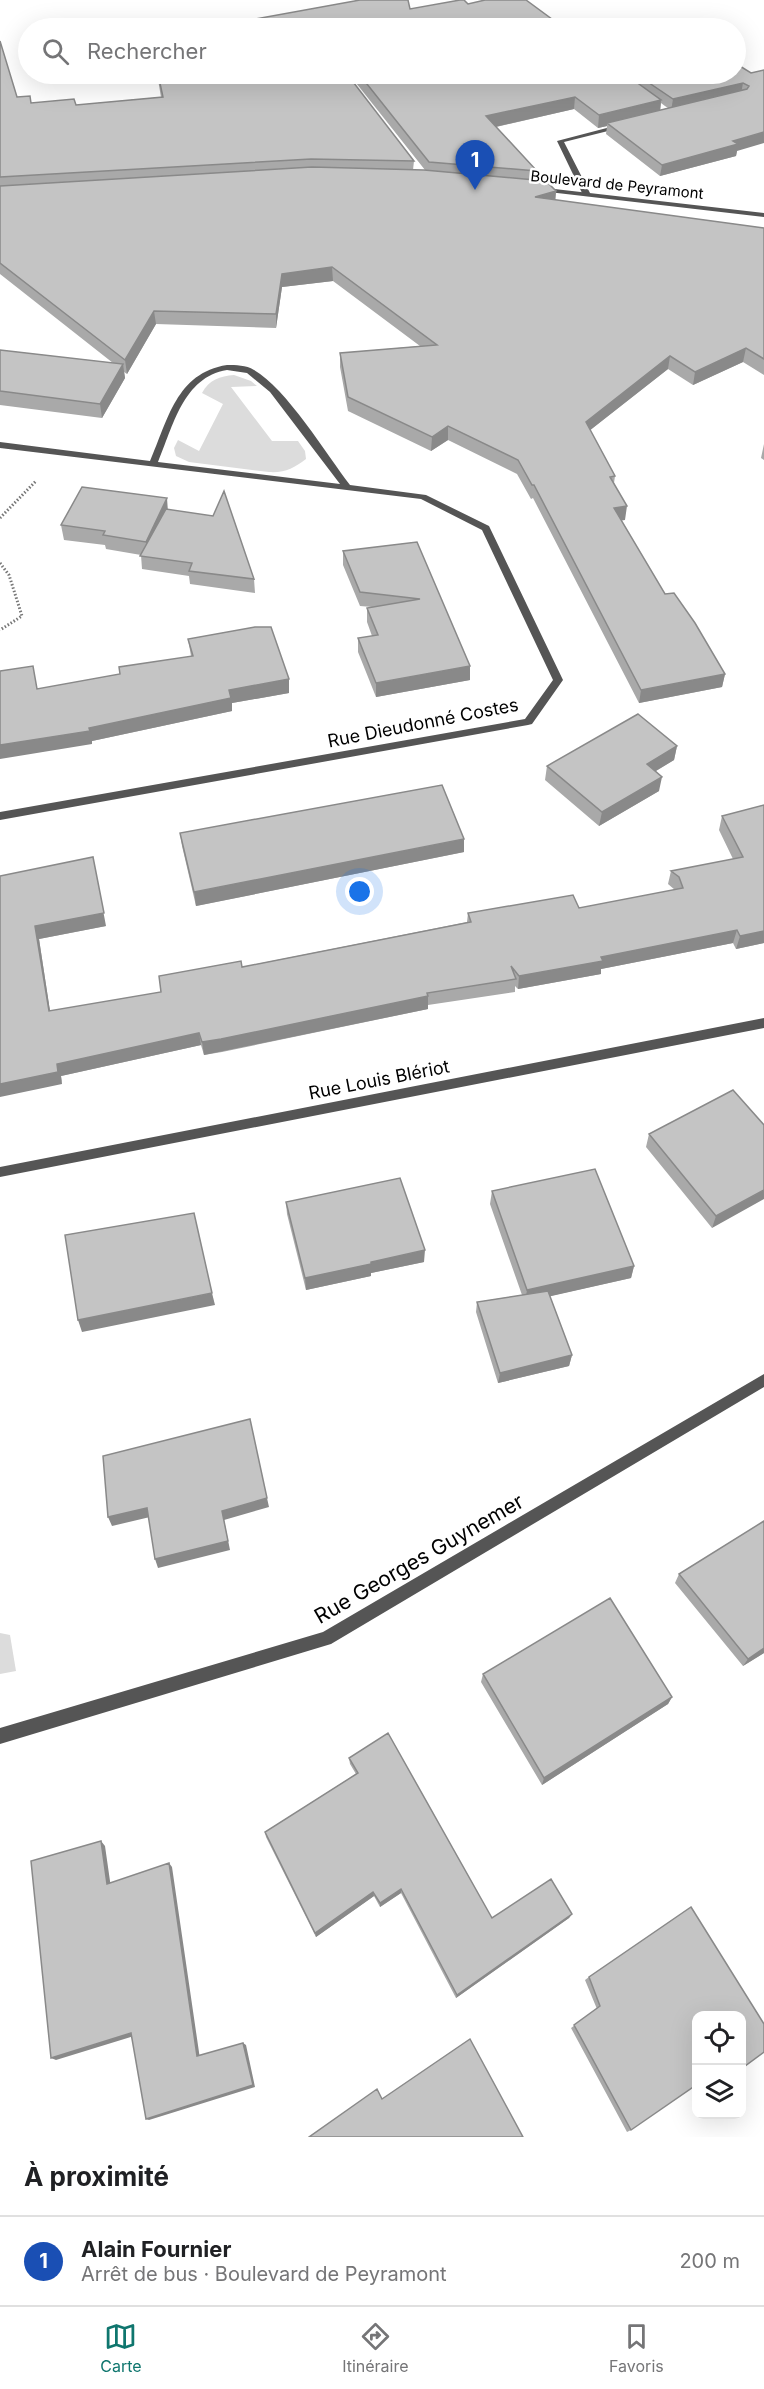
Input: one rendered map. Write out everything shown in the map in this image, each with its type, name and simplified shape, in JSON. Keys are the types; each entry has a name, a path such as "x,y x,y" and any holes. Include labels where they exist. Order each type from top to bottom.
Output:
{"street":[{"path":"586,193 560,141 626,125"},
{"name":"Boulevard de Peyramont","path":"530,189 586,193 764,215"},
{"path":"153,463 189,386 206,373 234,367 249,370 270,386 347,487"},
{"name":"Rue Dieudonné Costes","path":"0,445 423,497 486,528 558,680 528,722 0,816"},
{"name":"Rue Louis Blériot","path":"0,1172 764,1023"},
{"name":"Rue Georges Guynemer","path":"0,1736 326,1639 764,1380"}],"path":[{"path":"0,518 64,453"},
{"path":"0,563 9,574 22,616 0,630"}],"shaded area":[{"path":"234,375 251,381 257,386 231,387 272,441 298,441 305,451 306,459 289,469 269,472 189,462 176,456 174,448 178,440 199,451 223,404 202,393 215,380"},
{"path":"0,1633 10,1635 16,1671 0,1674"}],"building":[{"path":"360,0 408,0 410,9 460,0 468,4 485,0 526,0 550,18 261,18"},
{"path":"0,41 17,97 30,96 31,103 74,99 76,105 163,97 160,84 355,84 414,161 311,159 0,177"},
{"path":"746,70 751,73 764,70 764,132 733,141 738,144 662,165 607,123 747,89 749,86 745,84"},
{"path":"367,84 639,84 661,100 599,115 575,97 486,116 537,171 429,162"},
{"path":"651,84 739,84 673,99"},
{"path":"312,167 424,170 546,181 556,191 535,197 764,228 764,359 746,348 695,372 670,356 586,422 615,476 610,477 627,506 614,508 665,594 674,593 725,674 641,690 534,485 518,460 448,426 432,437 348,397 340,353 437,345 332,267 282,274 276,314 154,311 125,360 0,263 0,186"},
{"path":"0,350 123,364 100,404 0,391"},
{"path":"82,487 167,498 146,542 103,535 105,531 61,525"},
{"path":"224,491 254,579 189,571 192,563 140,556 166,509 213,516"},
{"path":"417,542 470,666 376,683 358,638 378,635 367,608 420,599 360,592 343,551"},
{"path":"255,627 271,627 289,679 229,690 231,698 89,728 90,731 0,745 0,671 33,666 37,689 120,674 119,667 193,656 188,639"},
{"path":"638,714 677,746 647,764 662,777 602,812 547,766"},
{"path":"442,785 464,839 194,892 180,833"},
{"path":"764,805 764,931 740,936 737,930 601,957 603,961 519,976 511,966 516,979 427,993 428,996 221,1039 202,1042 199,1033 57,1064 58,1072 0,1084 0,876 93,857 104,913 35,926 49,1011 161,992 159,976 241,961 242,967 471,922 468,913 573,895 579,908 683,888 679,877 671,871 743,857 722,816"},
{"path":"733,1090 764,1125 764,1190 716,1216 649,1134"},
{"path":"595,1169 634,1266 527,1290 492,1191"},
{"path":"400,1178 425,1250 305,1278 286,1202"},
{"path":"194,1213 212,1293 78,1320 65,1235"},
{"path":"548,1291 572,1355 500,1373 477,1302"},
{"path":"250,1419 267,1498 222,1511 228,1541 155,1559 147,1508 108,1517 103,1456"},
{"path":"764,1521 764,1648 748,1659 679,1574"},
{"path":"610,1598 672,1697 544,1778 483,1674"},
{"path":"388,1733 492,1918 551,1879 572,1914 457,1995 401,1889 380,1903 373,1892 315,1933 265,1832 358,1773 349,1758"},
{"path":"101,1841 107,1884 169,1863 197,2056 243,2043 253,2085 146,2119 131,2033 51,2058 31,1861"},
{"path":"691,1907 764,2024 764,2052 746,2065 746,2011 692,2011 692,2088 631,2130 574,2025 600,2006 589,1977"},
{"path":"470,2039 523,2137 309,2137 377,2089 382,2099"}],"place":[{"name":"Alain Fournier","path":"475,190"}]}
